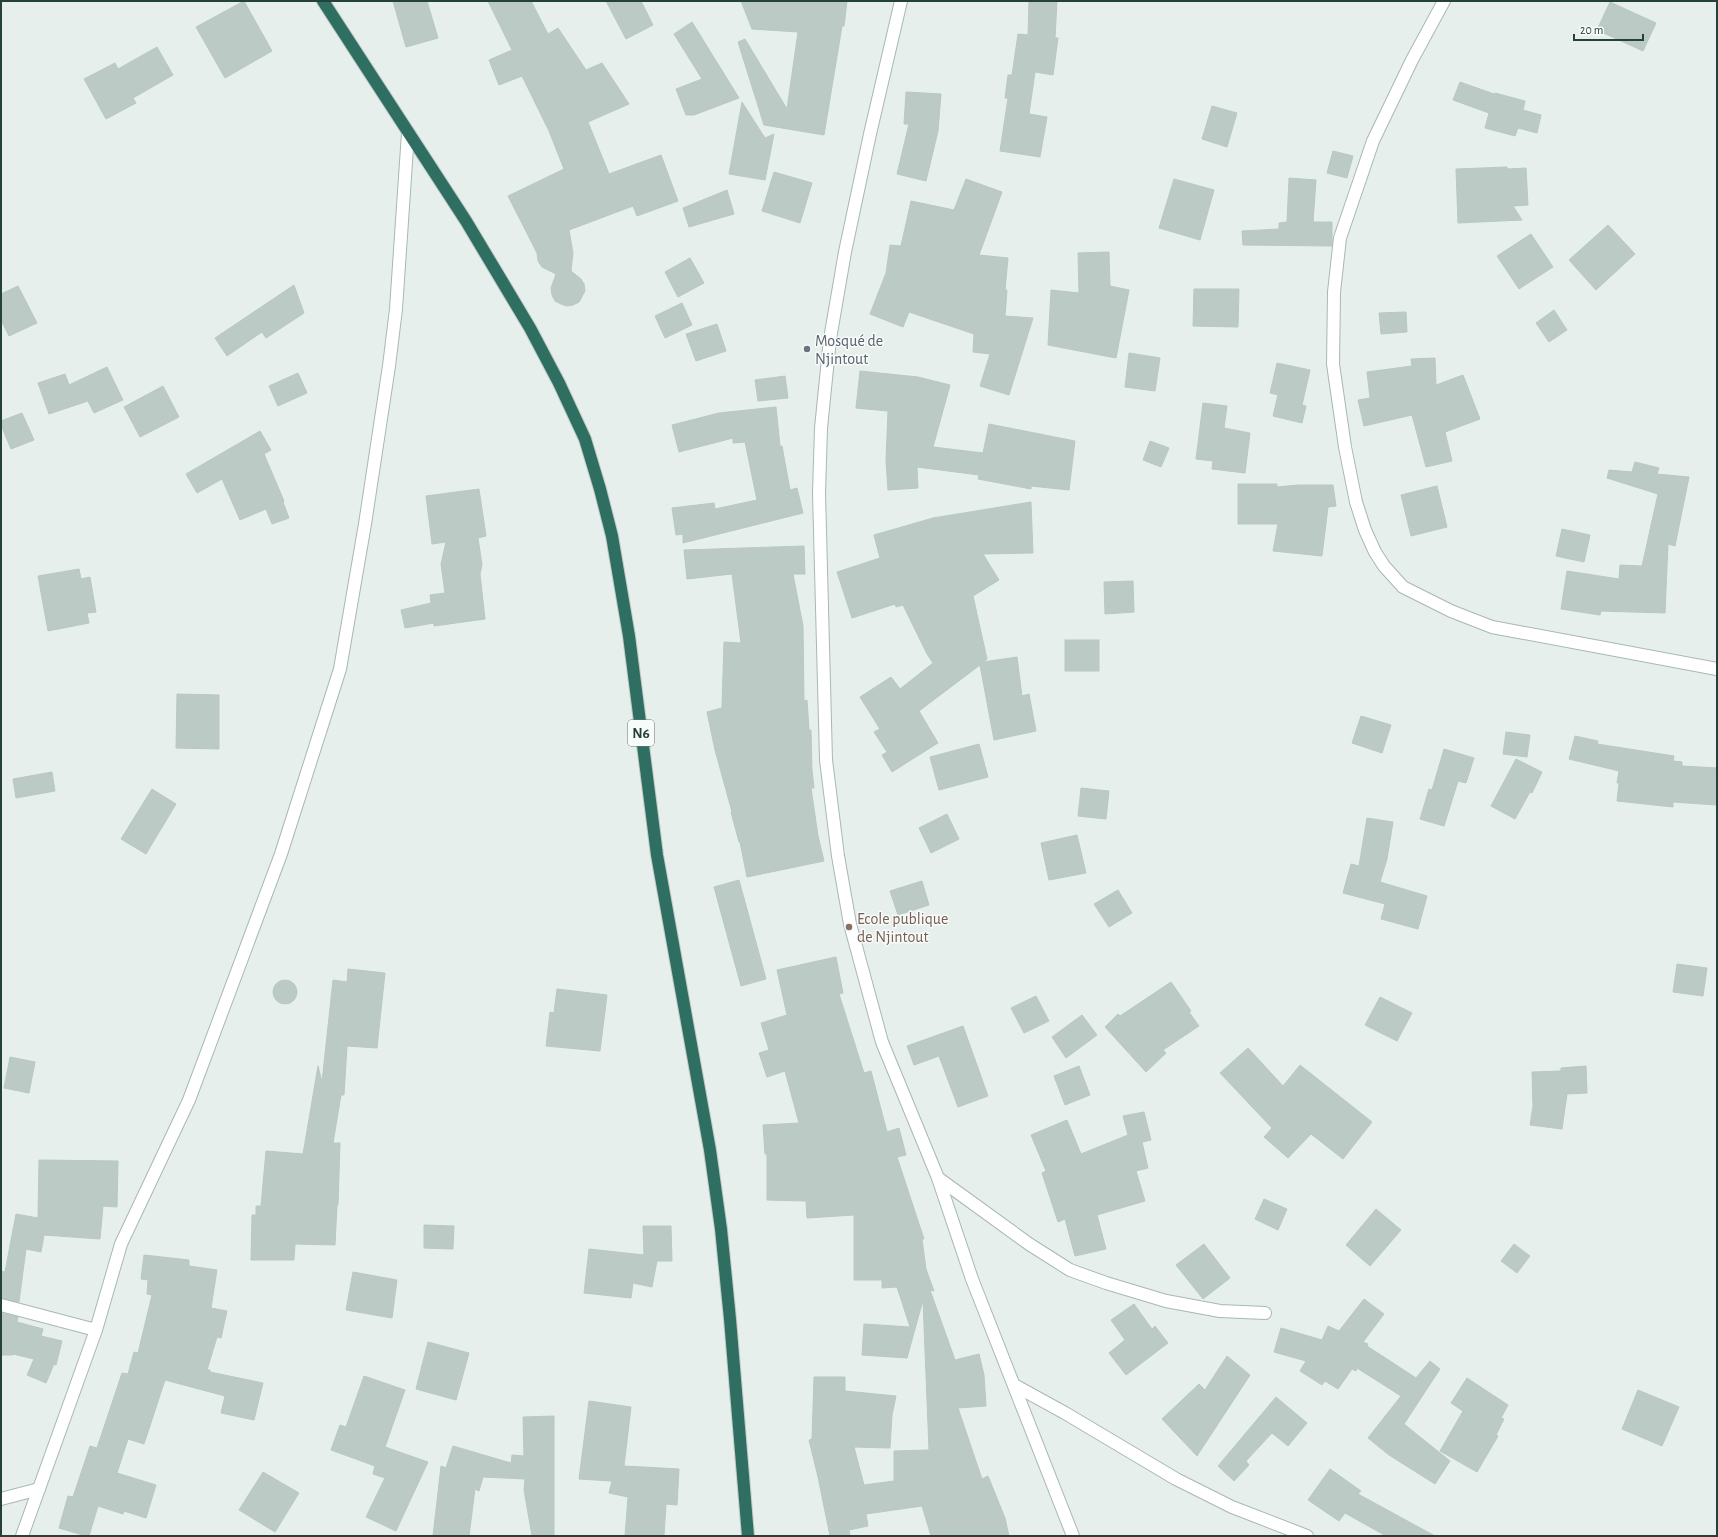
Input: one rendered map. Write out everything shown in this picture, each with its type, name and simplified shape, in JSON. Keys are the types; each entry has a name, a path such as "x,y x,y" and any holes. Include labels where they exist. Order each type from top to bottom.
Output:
{"highway":[{"name":"N6","path":"323,1 466,221 530,328 559,383 584,439 600,488 609,523 629,636 657,855 710,1150 721,1229 730,1319 748,1536"}],"street":[{"path":"901,1 870,134 845,252 830,339 821,428 819,492 826,760 838,856 850,924 882,1042 938,1178 972,1280 1073,1536"},
{"path":"1444,1 1412,60 1373,141 1340,238 1334,292 1333,364 1345,446 1356,502 1365,530 1375,552 1384,566 1402,587 1451,611 1492,626 1717,669"},
{"path":"22,1536 96,1330 121,1244 189,1100 276,869 340,669 365,524 389,366 396,309 408,133"},
{"path":"938,1178 1029,1244 1070,1270 1106,1283 1166,1301 1220,1311 1265,1313"},
{"path":"1,1305 96,1330"},
{"path":"1014,1385 1065,1413 1176,1479 1232,1506 1307,1536"},
{"path":"1,1499 39,1489"}],"building":[{"path":"244,1 272,51 225,78 196,27"},
{"path":"393,1 427,1 438,38 406,47"},
{"path":"488,1 531,1 548,34 558,28 586,70 602,63 629,104 588,122 609,174 661,155 678,201 637,216 633,206 569,230 573,253 571,271 581,279 584,284 585,291 579,302 573,305 567,306 555,301 551,288 556,274 542,267 538,261 537,253 508,196 564,169 549,131 522,76 499,85 489,60 512,50"},
{"path":"606,1 641,1 653,25 626,39"},
{"path":"741,1 847,1 844,26 842,26 824,135 764,125 738,42 745,39 787,109 798,32 752,29"},
{"path":"1029,1 1057,1 1055,38 1058,38 1053,75 1035,72 1029,114 1047,117 1040,157 1000,151 1008,98 1005,98 1008,75 1012,75 1018,34 1028,35"},
{"path":"1610,2 1656,23 1643,51 1597,30"},
{"path":"692,22 739,98 694,115 686,115 676,89 702,79 674,34"},
{"path":"157,47 173,75 133,98 136,103 106,119 84,79 115,63 118,69"},
{"path":"1460,82 1494,94 1525,101 1523,110 1541,115 1537,133 1518,128 1515,136 1485,128 1489,113 1453,100"},
{"path":"906,92 941,94 938,131 926,181 897,174 909,124 904,124"},
{"path":"742,102 765,138 774,134 765,180 729,174"},
{"path":"1212,106 1237,113 1227,147 1202,139"},
{"path":"1333,151 1353,156 1347,178 1327,173"},
{"path":"1507,167 1507,169 1526,168 1528,205 1513,206 1522,220 1458,223 1456,169"},
{"path":"774,172 812,183 800,223 762,211"},
{"path":"1289,178 1316,180 1313,222 1332,222 1332,246 1243,245 1242,231 1279,229 1279,223 1287,222"},
{"path":"966,179 1002,192 979,255 1008,258 1005,290 1007,290 1005,316 1033,318 1009,395 980,386 990,354 973,352 974,334 909,312 903,327 870,314 886,273 890,245 901,246 911,201 954,210"},
{"path":"1174,179 1214,190 1200,240 1159,228"},
{"path":"727,190 734,214 689,227 683,208"},
{"path":"1608,225 1635,254 1596,290 1569,260"},
{"path":"1531,234 1553,267 1519,289 1497,256"},
{"path":"1109,252 1110,286 1129,290 1116,358 1048,345 1051,290 1079,293 1078,253"},
{"path":"690,258 704,283 678,297 665,272"},
{"path":"294,285 304,313 266,338 262,332 227,356 215,338"},
{"path":"18,286 37,323 9,336 1,320 1,294"},
{"path":"1194,289 1239,289 1238,327 1193,326"},
{"path":"682,303 692,325 665,338 655,316"},
{"path":"1554,310 1567,330 1549,342 1536,323"},
{"path":"1406,312 1407,332 1381,334 1379,313"},
{"path":"717,324 726,351 696,361 686,334"},
{"path":"1129,353 1160,358 1155,391 1125,387"},
{"path":"1435,358 1436,385 1463,375 1480,419 1445,432 1452,461 1426,467 1412,415 1364,426 1358,400 1370,398 1367,372 1412,366 1411,359"},
{"path":"1277,363 1310,370 1302,405 1306,406 1302,423 1273,416 1278,395 1270,393"},
{"path":"107,367 123,400 94,413 88,401 49,414 38,383 65,374 69,385"},
{"path":"860,371 918,377 950,385 933,447 983,453 989,424 1075,441 1069,490 1031,486 1031,489 978,479 979,475 917,467 918,488 888,490 886,461 888,411 856,408"},
{"path":"298,373 307,393 278,406 269,386"},
{"path":"785,376 788,398 758,401 755,380"},
{"path":"163,386 179,417 140,437 124,407"},
{"path":"1203,403 1227,406 1224,428 1250,433 1245,473 1212,469 1213,461 1196,459"},
{"path":"776,407 780,446 782,446 790,490 797,488 803,513 683,543 683,534 676,535 672,508 714,503 715,509 757,500 745,442 733,443 733,438 679,452 672,425 719,413"},
{"path":"22,413 34,440 11,449 1,425 1,421"},
{"path":"260,431 271,450 264,454 284,501 283,502 289,518 272,524 266,509 240,520 222,479 197,493 186,474"},
{"path":"1150,441 1169,448 1161,467 1143,460"},
{"path":"1635,462 1659,468 1657,474 1689,477 1675,546 1668,544 1665,613 1601,611 1600,615 1561,609 1567,571 1619,579 1620,565 1642,566 1658,494 1607,478 1609,470 1632,472"},
{"path":"1238,484 1277,484 1277,487 1298,485 1333,485 1336,506 1328,507 1322,556 1273,551 1278,524 1238,524"},
{"path":"1437,486 1447,527 1411,536 1401,495"},
{"path":"479,489 486,536 478,538 482,565 480,574 485,619 434,626 434,623 405,628 401,610 431,603 430,595 445,593 441,564 446,542 432,544 426,496"},
{"path":"1031,502 1033,553 983,554 999,580 973,596 987,659 983,662 1017,657 1022,696 1029,694 1036,731 994,740 980,665 919,711 938,743 892,772 882,755 887,752 874,732 880,729 860,697 891,677 900,689 933,663 903,605 896,607 895,604 852,618 837,572 880,558 874,535 933,518"},
{"path":"1562,529 1590,535 1584,562 1556,556"},
{"path":"804,546 805,574 793,574 803,626 804,701 807,700 809,730 811,730 814,788 811,788 818,836 824,861 747,877 740,842 715,750 707,712 722,708 724,642 741,643 732,574 687,579 684,550"},
{"path":"79,569 81,579 90,577 96,612 87,613 89,623 48,631 38,576"},
{"path":"1133,581 1134,612 1105,614 1104,582"},
{"path":"1065,640 1099,640 1099,671 1065,671"},
{"path":"177,694 219,695 219,749 176,748"},
{"path":"1361,716 1391,725 1382,753 1352,743"},
{"path":"1506,732 1530,735 1527,757 1503,754"},
{"path":"1575,736 1598,741 1597,744 1674,756 1673,761 1682,762 1682,766 1717,768 1717,805 1673,802 1673,807 1617,801 1619,771 1569,759"},
{"path":"979,744 988,777 939,790 930,757"},
{"path":"1444,749 1474,758 1466,783 1458,781 1444,826 1420,819 1429,789 1432,790"},
{"path":"1516,759 1542,772 1532,793 1530,792 1515,819 1491,806"},
{"path":"52,772 55,791 16,798 13,779"},
{"path":"1081,788 1109,791 1106,819 1078,816"},
{"path":"152,789 176,804 146,854 121,839"},
{"path":"947,814 959,839 931,853 919,828"},
{"path":"1367,818 1393,822 1387,859 1380,882 1427,896 1418,929 1381,919 1385,904 1343,893 1351,864 1359,866"},
{"path":"1077,835 1086,873 1049,880 1041,843"},
{"path":"739,880 766,979 741,986 714,887"},
{"path":"922,881 929,905 898,915 890,891"},
{"path":"1118,890 1132,913 1109,927 1094,904"},
{"path":"836,957 843,993 839,994 864,1073 871,1071 887,1132 899,1128 906,1155 897,1157 924,1239 922,1239 926,1269 934,1291 930,1290 955,1360 979,1354 984,1375 986,1406 958,1408 982,1479 988,1476 1005,1518 1009,1536 931,1536 922,1506 866,1514 868,1526 849,1530 850,1536 830,1536 809,1440 812,1439 814,1377 845,1377 845,1391 896,1396 892,1415 890,1448 854,1447 864,1485 894,1481 894,1451 929,1450 923,1300 907,1358 862,1355 864,1324 910,1327 897,1287 882,1288 882,1280 854,1280 854,1215 807,1218 806,1201 767,1200 767,1154 765,1154 763,1125 799,1123 785,1071 767,1077 759,1053 769,1050 761,1023 787,1015 777,970"},
{"path":"1677,964 1707,968 1703,996 1673,992"},
{"path":"348,969 385,973 377,1048 347,1046 344,1095 341,1095 333,1143 340,1143 335,1245 295,1244 294,1260 251,1260 252,1215 256,1215 256,1206 261,1206 266,1151 303,1154 318,1066 322,1082 333,980 347,982"},
{"path":"285,980 290,981 296,987 296,997 290,1003 285,1004 280,1003 274,997 273,992 274,987 280,981"},
{"path":"1171,982 1191,1011 1189,1012 1199,1026 1163,1050 1166,1053 1146,1072 1105,1027 1118,1014 1120,1016"},
{"path":"557,989 607,995 600,1051 546,1046 550,1012 554,1013"},
{"path":"1036,996 1049,1021 1024,1033 1011,1008"},
{"path":"1380,997 1412,1013 1397,1041 1365,1025"},
{"path":"1082,1015 1097,1035 1066,1058 1052,1037"},
{"path":"963,1026 988,1096 958,1107 939,1056 914,1065 907,1046"},
{"path":"1248,1048 1283,1086 1300,1065 1372,1122 1343,1159 1311,1134 1288,1158 1264,1137 1272,1128 1220,1073"},
{"path":"10,1057 35,1062 29,1093 4,1088"},
{"path":"1079,1066 1090,1095 1065,1105 1054,1076"},
{"path":"1586,1066 1587,1093 1567,1094 1562,1129 1530,1125 1533,1106 1532,1072 1561,1071 1561,1068"},
{"path":"1144,1112 1151,1140 1142,1142 1148,1168 1136,1171 1145,1201 1097,1215 1106,1249 1075,1256 1065,1219 1058,1222 1042,1173 1046,1171 1031,1135 1067,1120 1081,1154 1128,1135 1123,1116"},
{"path":"39,1160 118,1161 117,1207 103,1206 100,1239 44,1235 41,1252 26,1249 19,1302 1,1298 1,1271 5,1272 16,1214 38,1218"},
{"path":"1264,1199 1287,1209 1278,1230 1255,1219"},
{"path":"1376,1209 1401,1230 1370,1266 1346,1245"},
{"path":"424,1225 454,1226 453,1249 424,1248"},
{"path":"643,1226 671,1226 672,1261 657,1261 652,1287 633,1283 631,1298 584,1293 589,1249 644,1255"},
{"path":"1204,1244 1230,1278 1203,1299 1176,1265"},
{"path":"1514,1244 1530,1256 1517,1273 1501,1261"},
{"path":"144,1255 189,1260 189,1266 217,1270 211,1308 227,1311 221,1338 217,1337 207,1370 210,1370 210,1372 263,1383 254,1420 221,1413 225,1396 165,1380 144,1444 128,1439 117,1473 156,1485 146,1518 124,1511 123,1514 98,1506 89,1536 86,1536 59,1528 68,1496 73,1497 90,1446 97,1448 122,1373 128,1374 134,1352 138,1353 152,1295 147,1294 148,1280 141,1279"},
{"path":"353,1272 397,1280 392,1318 346,1310"},
{"path":"1364,1299 1384,1314 1363,1342 1368,1344 1367,1346 1416,1378 1430,1361 1440,1369 1404,1424 1450,1461 1435,1484 1389,1455 1368,1438 1401,1396 1357,1368 1356,1371 1352,1369 1338,1389 1325,1381 1322,1385 1300,1371 1306,1361 1274,1352 1281,1328 1322,1340 1328,1326 1339,1331"},
{"path":"1134,1304 1152,1329 1155,1326 1168,1343 1126,1375 1109,1353 1125,1340 1111,1320"},
{"path":"1,1313 18,1317 17,1322 43,1329 41,1336 62,1341 56,1365 54,1364 46,1383 27,1375 34,1359 13,1354 1,1355"},
{"path":"428,1342 469,1353 456,1400 416,1389"},
{"path":"1227,1356 1250,1375 1197,1456 1162,1419 1199,1384 1205,1390"},
{"path":"364,1376 405,1390 385,1447 428,1462 396,1531 366,1517 385,1478 373,1474 375,1466 331,1450 340,1425 346,1427"},
{"path":"1467,1378 1508,1405 1501,1418 1504,1419 1496,1435 1498,1436 1477,1472 1440,1451 1463,1411 1451,1403"},
{"path":"1638,1390 1679,1407 1662,1446 1622,1429"},
{"path":"1276,1397 1307,1423 1288,1446 1272,1433 1246,1461 1249,1465 1234,1481 1218,1466"},
{"path":"589,1401 631,1407 624,1466 679,1469 677,1505 666,1504 664,1536 625,1536 628,1497 609,1493 612,1481 579,1479"},
{"path":"554,1416 554,1536 532,1536 524,1490 525,1479 483,1477 479,1491 475,1489 469,1536 433,1536 441,1466 446,1468 453,1446 511,1463 512,1455 524,1456 523,1417"},
{"path":"1330,1469 1361,1491 1358,1494 1435,1536 1386,1536 1345,1513 1339,1521 1308,1500"},
{"path":"263,1472 299,1493 275,1532 239,1510"}],"place":[{"name":"Mosqué de Njintout","path":"807,349"},
{"name":"Ecole publique de Njintout","path":"849,927"}]}
